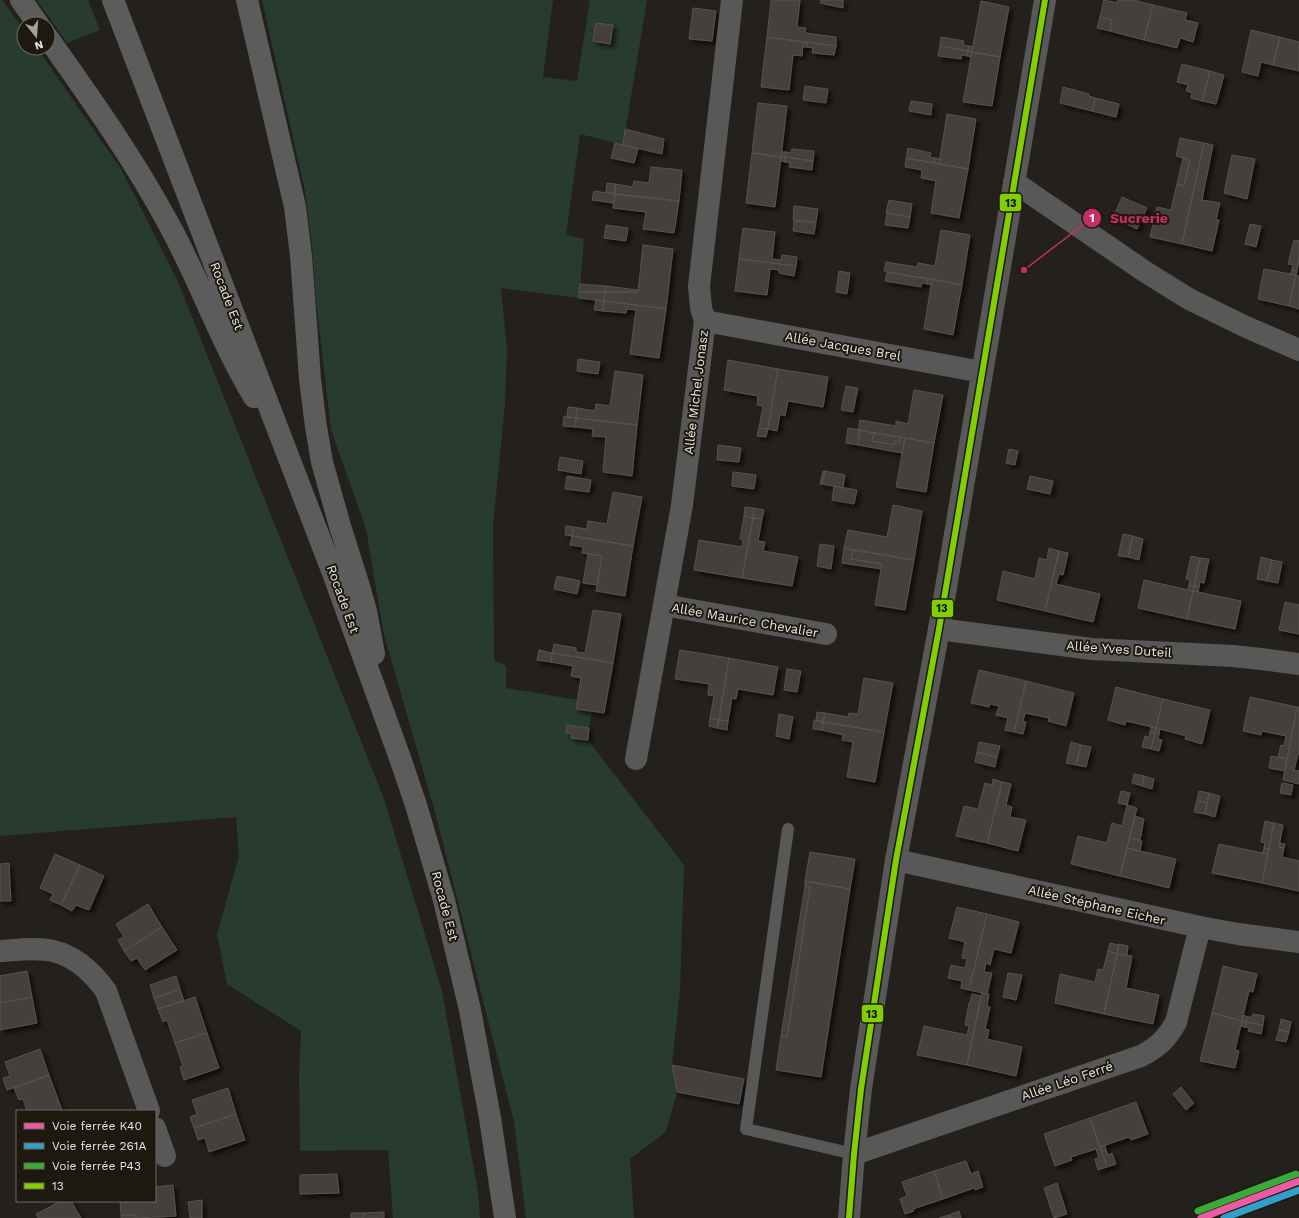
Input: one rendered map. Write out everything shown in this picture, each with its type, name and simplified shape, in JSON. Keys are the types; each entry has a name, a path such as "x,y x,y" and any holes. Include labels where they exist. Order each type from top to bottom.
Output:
{"highway":[{"path":"21,0 32,16"},
{"name":"Rocade Est","path":"113,0 333,573 416,805 444,900 470,1010 486,1091 505,1218"},
{"path":"247,0 295,207 301,256 310,379 322,462 366,611 375,660 379,699"},
{"path":"56,49 122,144 154,197 182,251 232,358 284,445"}],"street":[{"name":"Allée Michel Jonasz","path":"636,759 686,478 705,321 700,303 699,286 732,0"},
{"path":"849,1218 854,1154 870,1028 896,860 939,629 1045,0"},
{"path":"1014,182 1144,271 1182,295 1239,324 1299,350"},
{"name":"Allée Jacques Brel","path":"705,321 982,372"},
{"name":"Allée Maurice Chevalier","path":"664,605 826,634"},
{"name":"Allée Yves Duteil","path":"939,629 1092,650 1233,656 1299,664"},
{"name":"Allée Stéphane Eicher","path":"896,860 1200,927 1238,934 1299,942"},
{"name":"Allée Léo Ferré","path":"854,1154 1134,1059 1151,1051 1162,1043 1176,1022 1200,927"},
{"path":"0,951 38,949 52,951 66,955 96,977 106,991 149,1110"},
{"path":"156,1131 165,1156"}],"lane":[{"path":"788,828 746,1129 854,1154"}],"green space":[{"path":"0,0 2,0 16,19 16,56 43,56 121,169 177,279 384,799 442,991 478,1192 480,1218 393,1218 388,1150 300,1151 299,1075 301,1031 227,984 217,934 239,856 236,817 0,836"},
{"path":"37,0 88,0 100,30 67,43 56,27 56,16 48,16"},
{"path":"262,0 553,0 543,77 577,81 590,0 647,0 623,145 580,134 566,235 584,239 579,298 501,288 507,350 505,404 493,525 494,660 506,666 506,688 578,700 576,709 592,712 589,728 567,725 566,733 572,734 571,738 588,740 684,865 680,990 672,1065 677,1092 666,1132 630,1159 634,1218 526,1218 514,1122 435,812 384,635 366,529 331,430 305,191"}],"building":[{"path":"771,0 800,0 797,27 806,28 805,33 836,37 836,46 767,37"},
{"path":"821,0 843,0 843,8 820,3"},
{"path":"1104,0 1117,3 1118,0 1134,0 1153,5 1144,40 1110,31 1112,20 1100,17"},
{"path":"981,1 1009,7 1000,57 972,52"},
{"path":"1153,5 1187,13 1185,20 1198,23 1193,42 1180,38 1177,48 1144,40"},
{"path":"693,8 716,11 712,41 689,39"},
{"path":"1100,17 1112,20 1110,31 1097,28"},
{"path":"596,23 613,25 610,44 593,41"},
{"path":"1251,30 1280,37 1273,65 1261,62 1258,76 1242,72"},
{"path":"767,37 803,42 802,56 793,55 789,90 761,87"},
{"path":"941,37 964,41 963,45 969,46 968,51 940,46"},
{"path":"1280,37 1299,42 1299,71 1273,65"},
{"path":"803,42 808,42 807,47 803,47"},
{"path":"808,42 836,46 834,55 812,53 813,48 807,47"},
{"path":"940,46 968,51 967,56 962,55 961,59 938,56"},
{"path":"969,46 973,47 972,52 968,51"},
{"path":"968,51 972,52 971,57 967,56"},
{"path":"972,52 1000,57 992,106 963,102"},
{"path":"1182,64 1210,71 1202,101 1191,98 1192,93 1186,91 1188,85 1177,82"},
{"path":"1210,71 1224,75 1216,104 1202,101"},
{"path":"805,86 828,89 826,103 803,100"},
{"path":"1063,87 1089,94 1089,96 1095,98 1092,111 1060,103"},
{"path":"1095,98 1119,104 1116,117 1092,111"},
{"path":"911,101 932,104 931,115 909,111"},
{"path":"758,103 787,106 781,157 752,153"},
{"path":"947,114 976,119 968,169 939,164"},
{"path":"625,129 664,139 662,154 623,145"},
{"path":"1180,138 1204,143 1182,244 1150,237 1157,207 1171,210 1177,184 1184,186 1190,160 1176,156"},
{"path":"615,143 638,149 634,163 611,158"},
{"path":"1204,143 1213,145 1202,200 1220,203 1216,220 1219,220 1212,251 1182,244"},
{"path":"908,148 931,153 930,157 935,158 934,163 906,158"},
{"path":"792,149 814,151 813,161 785,157 786,152 791,153"},
{"path":"782,152 786,152 785,157 781,157"},
{"path":"752,153 781,157 775,207 746,203"},
{"path":"1232,155 1255,159 1247,199 1224,193"},
{"path":"781,157 785,157 785,162 780,161"},
{"path":"785,157 813,161 812,170 789,167 790,163 785,162"},
{"path":"906,158 968,169 959,218 931,213 936,181 921,178 922,170 905,167"},
{"path":"935,158 940,159 939,164 934,163"},
{"path":"1183,158 1190,160 1184,186 1177,184"},
{"path":"651,167 682,170 679,201 615,194 615,184 633,187 634,181 649,183"},
{"path":"607,183 615,184 615,194 606,192"},
{"path":"594,191 615,194 613,203 592,200"},
{"path":"615,194 679,201 674,233 643,229 646,212 613,208"},
{"path":"1122,197 1147,208 1137,229 1113,218"},
{"path":"889,200 912,204 910,217 886,213"},
{"path":"794,206 818,209 816,222 793,220"},
{"path":"887,213 910,217 908,228 885,225"},
{"path":"794,221 816,223 814,234 793,231"},
{"path":"1250,224 1261,226 1256,247 1245,244"},
{"path":"606,225 628,228 626,241 604,238"},
{"path":"743,228 775,232 772,259 781,260 782,255 797,257 796,266 739,259"},
{"path":"941,230 970,235 962,285 884,271 886,262 917,267 918,263 935,266"},
{"path":"1294,240 1299,241 1299,260 1297,271 1292,270 1293,265 1288,264"},
{"path":"643,245 673,249 666,309 604,301 605,292 638,292"},
{"path":"739,259 796,266 794,276 779,273 779,270 770,269 767,295 735,291"},
{"path":"1264,269 1296,275 1289,306 1258,299"},
{"path":"1292,270 1297,271 1296,275 1291,274"},
{"path":"839,271 850,273 847,294 836,292"},
{"path":"887,272 928,279 927,284 922,283 921,287 885,281"},
{"path":"1296,275 1299,276 1299,309 1289,306"},
{"path":"928,279 932,279 932,285 927,284"},
{"path":"932,279 962,285 953,335 924,329"},
{"path":"580,284 606,286 605,292 579,292"},
{"path":"606,286 638,290 638,292 605,292"},
{"path":"579,292 605,292 604,301 579,298"},
{"path":"596,300 604,301 603,311 594,310"},
{"path":"604,301 666,309 659,358 630,354 636,310 627,309 626,313 603,311"},
{"path":"578,359 600,362 598,374 577,371"},
{"path":"728,360 778,369 768,429 759,428 763,406 757,405 758,396 724,390"},
{"path":"778,369 828,377 823,407 788,401 785,416 780,414 777,431 768,429"},
{"path":"615,371 643,375 637,425 576,418 577,408 595,411 596,404 610,406"},
{"path":"846,386 858,388 853,412 841,410"},
{"path":"914,390 943,395 934,443 858,430 860,420 896,426 896,421 908,424"},
{"path":"568,407 577,408 576,418 567,417"},
{"path":"564,416 576,418 575,427 563,426"},
{"path":"576,418 637,425 632,476 603,472 606,437 592,436 593,429 575,427"},
{"path":"759,428 768,429 766,437 757,436"},
{"path":"848,428 860,430 858,445 846,443"},
{"path":"860,430 874,433 872,441 894,445 895,441 900,442 900,437 905,438 902,453 858,445"},
{"path":"874,433 900,437 900,442 895,441 894,445 872,441"},
{"path":"905,438 934,443 926,492 896,487"},
{"path":"718,445 741,448 739,462 717,460"},
{"path":"1009,449 1018,451 1015,465 1006,463"},
{"path":"560,457 583,461 581,474 558,470"},
{"path":"823,471 825,471 822,484 820,484"},
{"path":"825,471 845,475 843,488 822,484"},
{"path":"733,472 756,475 754,489 732,486"},
{"path":"567,476 591,480 589,492 565,489"},
{"path":"1030,476 1053,481 1050,494 1027,489"},
{"path":"834,486 857,490 854,504 832,500"},
{"path":"613,492 642,497 633,546 572,536 574,527 587,529 588,521 607,524"},
{"path":"893,505 922,511 914,560 844,548 848,530 887,537"},
{"path":"745,507 754,508 753,518 744,516"},
{"path":"754,508 764,510 762,519 753,518"},
{"path":"744,516 753,518 742,578 694,570 699,540 742,547 743,539 740,539"},
{"path":"753,518 762,519 758,541 765,542 763,551 798,557 792,586 742,578"},
{"path":"566,526 574,527 572,536 565,535"},
{"path":"1123,534 1133,536 1128,557 1118,556"},
{"path":"572,536 633,546 625,596 596,591 602,556 582,553 583,547 570,545"},
{"path":"1133,536 1143,539 1139,560 1128,557"},
{"path":"820,544 834,546 831,569 817,566"},
{"path":"844,548 853,550 851,559 882,564 881,569 842,563"},
{"path":"1049,548 1059,551 1045,611 997,600 1003,571 1035,579 1039,558 1047,560"},
{"path":"853,550 914,560 905,610 875,605 882,564 851,559"},
{"path":"1059,551 1068,553 1063,575 1059,574 1056,584 1100,594 1093,622 1045,611"},
{"path":"588,554 602,556 597,585 583,583"},
{"path":"1191,556 1200,558 1194,586 1189,585 1190,580 1186,579"},
{"path":"1261,557 1272,560 1267,581 1257,579"},
{"path":"1200,558 1209,559 1204,583 1200,582 1199,587 1194,586"},
{"path":"1272,560 1282,562 1278,583 1267,581"},
{"path":"557,576 580,581 577,594 554,589"},
{"path":"1144,580 1193,591 1187,619 1138,608"},
{"path":"1189,585 1194,586 1193,591 1188,590"},
{"path":"1194,586 1199,587 1198,592 1193,591"},
{"path":"1193,591 1241,601 1235,629 1187,619"},
{"path":"1285,602 1299,605 1299,634 1279,630"},
{"path":"593,610 621,614 613,663 552,653 554,644 576,648 576,652 585,653"},
{"path":"539,650 552,653 551,662 537,660"},
{"path":"680,650 729,658 719,720 710,718 714,696 708,695 709,684 675,679"},
{"path":"552,653 613,663 604,713 576,709 581,678 571,676 573,666 551,662"},
{"path":"729,658 778,667 773,695 738,689 736,699 732,698 728,721 719,720"},
{"path":"787,669 801,671 797,692 784,690"},
{"path":"979,670 1026,681 1014,732 1005,730 1008,718 996,715 999,706 990,704 989,707 971,703"},
{"path":"864,678 893,683 884,732 823,722 825,713 848,717 849,713 858,714"},
{"path":"1026,681 1074,693 1066,726 1048,721 1049,718 1025,713 1023,721 1026,722 1023,734 1014,732"},
{"path":"1116,687 1163,699 1156,728 1126,721 1125,725 1108,720"},
{"path":"1250,697 1297,707 1287,759 1278,757 1281,745 1284,746 1286,736 1262,731 1261,735 1243,731"},
{"path":"1163,699 1210,710 1202,744 1185,739 1186,736 1156,728"},
{"path":"1297,707 1299,707 1299,754 1294,770 1299,771 1299,784 1283,780"},
{"path":"817,712 825,713 823,722 816,720"},
{"path":"779,714 793,717 789,739 776,736"},
{"path":"710,718 719,720 717,728 709,726"},
{"path":"719,720 728,721 727,730 717,728"},
{"path":"814,720 823,722 822,730 813,729"},
{"path":"823,722 884,732 875,782 847,777 853,742 842,740 843,735 822,730"},
{"path":"567,725 589,728 588,740 571,738 572,734 566,733"},
{"path":"1151,727 1156,728 1155,733 1150,732"},
{"path":"1156,728 1160,729 1159,734 1155,733"},
{"path":"1150,732 1155,733 1151,749 1142,747 1145,736 1149,737"},
{"path":"1155,733 1159,734 1158,739 1162,740 1159,751 1151,749"},
{"path":"979,742 1000,746 997,757 977,752"},
{"path":"1071,742 1081,745 1076,765 1066,763"},
{"path":"1081,745 1091,747 1086,767 1076,765"},
{"path":"977,752 997,757 995,767 975,762"},
{"path":"1271,756 1287,759 1285,771 1269,768"},
{"path":"1134,774 1144,776 1142,786 1132,783"},
{"path":"1144,776 1154,779 1152,789 1142,786"},
{"path":"993,779 1002,782 987,843 956,836 964,806 978,809 985,783 992,785"},
{"path":"1002,782 1011,784 1006,805 1012,807 1010,817 1026,820 1018,851 987,843"},
{"path":"1282,783 1293,785 1291,795 1280,793"},
{"path":"1121,791 1130,793 1127,805 1118,803"},
{"path":"1199,791 1209,793 1207,803 1197,800"},
{"path":"1209,793 1220,796 1215,817 1205,814"},
{"path":"1197,800 1207,803 1205,814 1194,812"},
{"path":"1127,805 1137,808 1120,876 1071,864 1078,836 1107,843 1112,823 1122,826"},
{"path":"1135,816 1144,819 1140,840 1129,838"},
{"path":"1265,821 1274,823 1269,849 1264,848 1265,843 1261,842"},
{"path":"1274,823 1283,825 1279,847 1284,848 1282,857 1299,861 1299,891 1262,883"},
{"path":"1129,838 1142,841 1140,851 1127,848"},
{"path":"1280,843 1285,844 1284,848 1279,847"},
{"path":"1219,844 1268,854 1262,883 1212,873"},
{"path":"1127,848 1176,859 1169,888 1120,876"},
{"path":"1264,848 1269,849 1268,854 1263,853"},
{"path":"810,852 855,859 850,889 805,881"},
{"path":"55,854 80,865 61,905 50,900 53,894 40,888"},
{"path":"9,863 11,901 0,901 0,864"},
{"path":"80,865 104,876 89,910 76,905 72,911 61,905"},
{"path":"805,881 850,889 821,1077 776,1070 781,1036 787,1037 810,887 805,886"},
{"path":"805,886 810,887 787,1037 781,1036"},
{"path":"148,904 162,927 124,951 118,940 124,937 116,924"},
{"path":"957,907 987,914 969,990 961,988 962,981 948,978 951,965 965,968 967,959 962,958 965,942 949,938"},
{"path":"987,914 1019,922 1011,953 994,949 990,965 986,963 984,972 992,973 987,994 969,990"},
{"path":"162,927 177,950 145,970 137,958 131,961 124,951"},
{"path":"1110,943 1119,945 1117,954 1108,951"},
{"path":"1119,944 1128,946 1127,955 1117,954"},
{"path":"1108,951 1117,954 1104,1014 1055,1003 1060,974 1095,982 1098,969 1103,970"},
{"path":"1117,954 1132,956 1126,988 1159,995 1153,1024 1104,1014"},
{"path":"1223,966 1257,974 1253,992 1249,991 1242,1021 1212,1013"},
{"path":"27,971 32,997 0,1003 0,976"},
{"path":"1008,973 1022,975 1016,1000 1003,997"},
{"path":"176,976 180,989 154,998 150,985"},
{"path":"180,989 184,1001 158,1009 154,998"},
{"path":"982,993 989,994 987,1006 990,1007 985,1029 989,1030 987,1039 1022,1047 1016,1076 967,1065"},
{"path":"972,994 981,996 967,1065 917,1055 924,1026 967,1035 969,1026 965,1025"},
{"path":"32,997 37,1023 0,1030 0,1003"},
{"path":"195,997 207,1033 175,1043 167,1020 163,1022 158,1009"},
{"path":"1212,1013 1242,1021 1235,1050 1239,1051 1235,1068 1200,1061"},
{"path":"1253,1014 1264,1016 1263,1025 1246,1022 1248,1017 1252,1017"},
{"path":"1243,1015 1248,1017 1246,1022 1242,1021"},
{"path":"1281,1019 1291,1022 1289,1032 1279,1030"},
{"path":"1242,1021 1246,1022 1245,1027 1241,1026"},
{"path":"1246,1022 1263,1025 1261,1034 1248,1031 1249,1028 1245,1027"},
{"path":"1279,1030 1289,1032 1286,1042 1276,1040"},
{"path":"207,1033 219,1068 184,1080 180,1067 183,1066 175,1043"},
{"path":"40,1049 49,1075 7,1090 3,1078 10,1076 5,1062"},
{"path":"672,1065 744,1079 739,1104 677,1092"},
{"path":"49,1075 62,1110 27,1110 23,1099 19,1100 14,1088"},
{"path":"1181,1087 1194,1103 1186,1110 1173,1094"},
{"path":"228,1088 236,1114 194,1128 190,1117 197,1114 192,1100"},
{"path":"1136,1102 1148,1134 1131,1140 1129,1137 1100,1147 1090,1118"},
{"path":"236,1114 245,1140 209,1152 205,1138 198,1140 194,1128"},
{"path":"1090,1118 1107,1167 1098,1170 1095,1159 1099,1158 1096,1149 1071,1157 1072,1160 1055,1166 1044,1134"},
{"path":"1105,1145 1106,1150 1102,1151 1100,1147"},
{"path":"1106,1150 1108,1155 1112,1153 1116,1164 1107,1167 1102,1151"},
{"path":"966,1161 971,1174 978,1171 983,1187 975,1190 974,1188 943,1199 934,1171"},
{"path":"934,1171 943,1199 913,1209 914,1211 905,1214 900,1199 907,1196 902,1182"},
{"path":"337,1174 339,1193 300,1194 300,1175"},
{"path":"1057,1183 1067,1214 1054,1218 1044,1188"},
{"path":"173,1185 176,1216 136,1218 136,1215 121,1215 120,1202 156,1202 156,1187"},
{"path":"202,1200 202,1218 190,1218 188,1202"},
{"path":"59,1202 72,1202 81,1218 38,1218 36,1214"},
{"path":"959,1211 961,1218 950,1218 949,1215"},
{"path":"384,1212 384,1218 363,1218 363,1213"},
{"path":"351,1213 363,1213 363,1218 351,1218"},
{"path":"121,1215 136,1215 136,1218 121,1218"},
{"path":"949,1215 950,1218 939,1218"}],"rail line":[{"name":"P43","path":"1198,1211 1296,1174"},
{"name":"K40","path":"1201,1218 1299,1181"},
{"name":"261A","path":"1224,1218 1299,1190"}],"transit line":[{"name":"13","path":"849,1218 861,1089 896,860 939,629 1045,0"}],"place":[{"name":"Sucrerie","path":"1024,270"}]}
